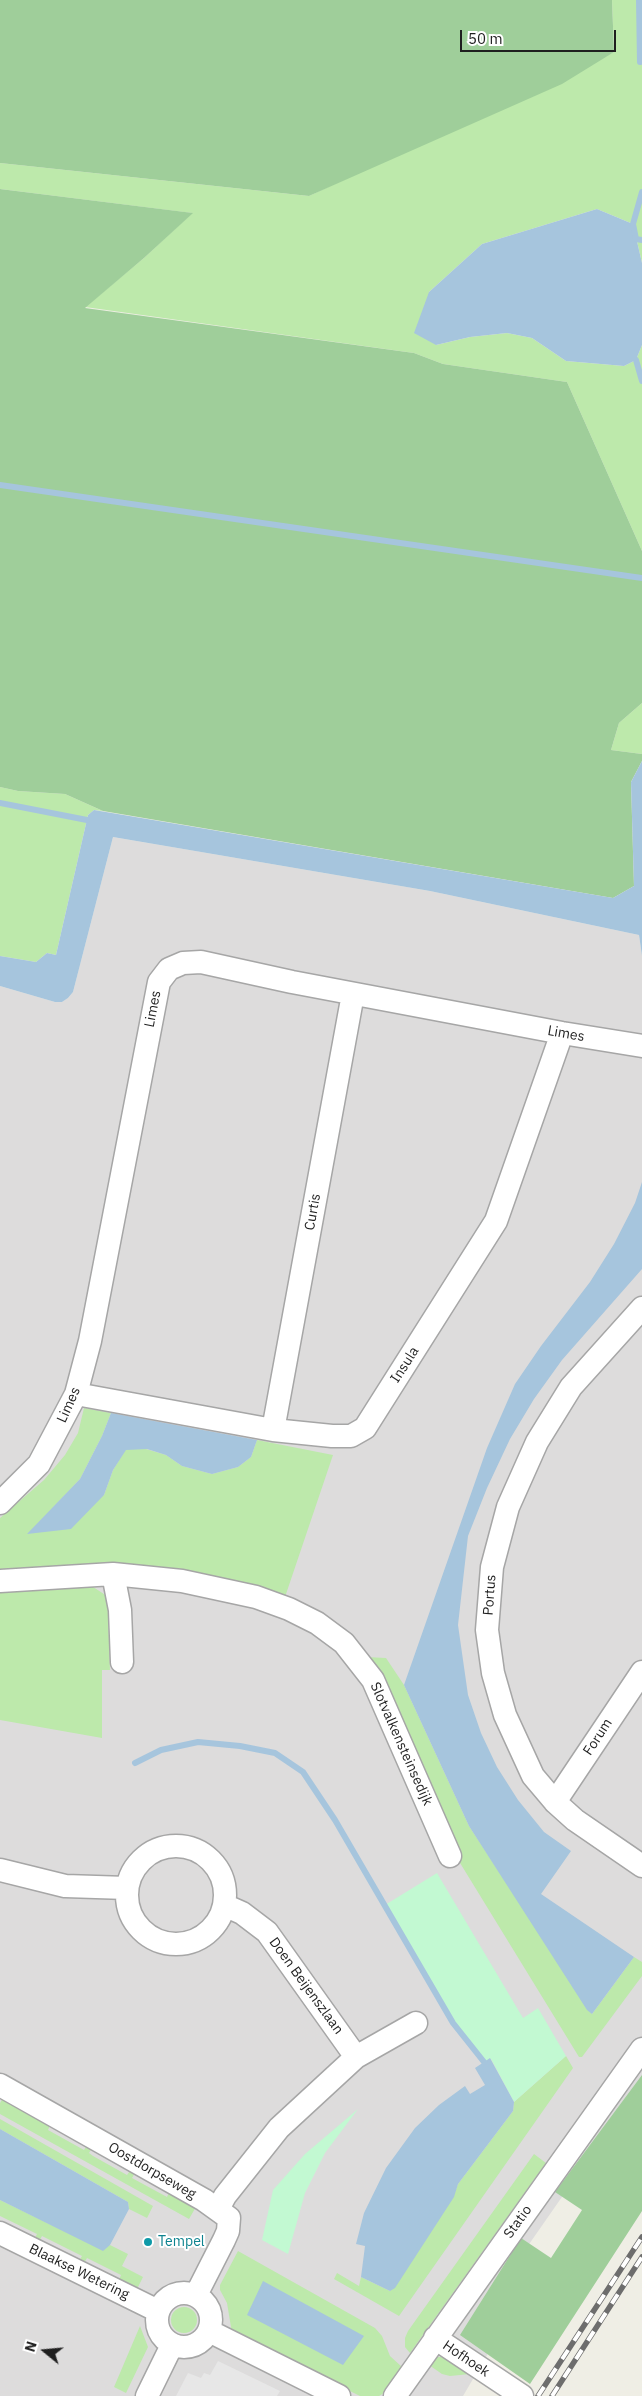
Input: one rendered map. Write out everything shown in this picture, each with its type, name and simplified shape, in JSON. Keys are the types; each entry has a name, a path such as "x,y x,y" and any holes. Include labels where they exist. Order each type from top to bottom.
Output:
{"street":[{"name":"Limes","path":"0,1503 39,1464 76,1394 90,1341 159,982 169,969 183,963 201,962 353,994 642,1046"},
{"name":"Curtis","path":"272,1430 353,994"},
{"name":"Insula","path":"76,1394 272,1430 351,1436 365,1428 496,1222 562,1033"},
{"name":"Portus","path":"642,1308 571,1387 537,1442 508,1507 492,1567 487,1630 493,1673 505,1715 533,1776 555,1802 575,1820 642,1866"},
{"name":"Slotvalkensteinsedijk","path":"0,1581 113,1574 182,1580 256,1597 289,1609 316,1623 344,1643 373,1680 450,1856"},
{"path":"113,1574 120,1610 122,1662"},
{"name":"Forum","path":"555,1802 642,1672"},
{"path":"189,1847 214,1863 222,1876 225,1890 224,1905 216,1923 207,1933 196,1940 183,1944 170,1944 157,1941 145,1934 133,1921 127,1903 127,1888 134,1868 147,1855 160,1848 189,1847"},
{"path":"0,1870 65,1886 127,1888"},
{"name":"Doen Beijenszlaan","path":"224,1905 242,1913 267,1932 356,2058"},
{"path":"196,2295 228,2231 229,2218 218,2209 225,2196 279,2128 356,2058 416,2023"},
{"name":"Statio","path":"395,2396 642,2049"},
{"name":"Oostdorpseweg","path":"0,2085 218,2209"},
{"name":"Blaakse Wetering","path":"0,2233 158,2311"},
{"path":"181,2293 196,2295 202,2299 210,2310 211,2324 209,2331 196,2345 184,2348 172,2345 158,2330 158,2311 162,2304 173,2295 181,2293"},
{"path":"209,2331 339,2396"},
{"name":"Hofhoek","path":"435,2338 522,2396"},
{"path":"147,2396 172,2345"}],"shaded area":[{"path":"113,837 430,891 639,935 642,956 642,2082 470,2329 493,2345 463,2396 0,2396 0,986 55,1002 62,1002 73,992"},
{"path":"218,2361 280,2391 277,2396 176,2396 188,2373 201,2378 204,2373 210,2375"}],"green space":[{"path":"0,0 612,0 614,52 562,84 309,196 0,163"},
{"path":"612,0 642,0 642,263 633,224 597,209 482,244 429,292 436,345 470,337 507,333 532,338 566,361 624,366 636,360 642,345 642,551 567,382 443,364 414,353 85,307 144,258 192,213 0,189 0,163 309,196 614,52"},
{"path":"0,189 193,213 85,308 414,353 443,364 567,382 642,551 642,703 619,723 611,750 642,754 642,761 631,782 634,886 613,898 103,811 65,794 18,791 0,787"},
{"path":"642,703 642,754 611,750 619,723"},
{"path":"0,787 18,791 65,794 103,811 94,810 88,815 56,955 47,953 36,962 0,956"},
{"path":"84,1408 111,1413 102,1436 80,1479 28,1534 104,1495 113,1470 126,1449 146,1449 166,1455 182,1466 212,1474 238,1467 251,1457 257,1440 333,1455 285,1597 0,1571 0,1518 44,1480 65,1455 78,1433"},
{"path":"90,1585 107,1596 110,1670 102,1670 102,1738 0,1720 0,1587"},
{"path":"366,1657 386,1658 404,1685 469,1826 592,2014 634,1957 642,1962 642,1976 582,2057 579,2057 457,1858"},
{"path":"437,1873 523,2018 538,2008 566,2056 514,2102 491,2059 484,2062 453,2023 385,1905"},
{"path":"566,2056 573,2068 399,2316 334,2279 337,2273 359,2286 361,2277 390,2291 453,2197 458,2184 513,2111 514,2102"},
{"path":"642,2075 642,2211 530,2384 460,2335 521,2238 551,2258 582,2210 555,2192"},
{"path":"4,2096 51,2123 48,2130 84,2150 88,2144 93,2146 89,2153 93,2156 127,2175 132,2168 136,2171 132,2178 167,2197 170,2190 197,2205 189,2219 0,2114 0,2103"},
{"path":"358,2109 325,2153 305,2193 288,2254 262,2240 273,2190 305,2154"},
{"path":"0,2119 153,2206 147,2218 129,2209 128,2202 0,2129"},
{"path":"534,2154 546,2163 410,2353 405,2347 405,2338 408,2331"},
{"path":"0,2200 103,2250 110,2245 128,2254 122,2266 143,2277 136,2291 118,2282 121,2275 87,2258 83,2265 78,2263 82,2256 42,2236 38,2243 34,2240 37,2234 0,2216"},
{"path":"238,2251 375,2328 382,2336 390,2356 402,2367 384,2393 379,2396 360,2396 232,2333 227,2303 220,2290 220,2285"},
{"path":"184,2307 193,2311 197,2320 193,2329 184,2333 175,2329 171,2320 175,2311"},
{"path":"140,2326 148,2347 126,2393 114,2387"},
{"path":"436,2357 444,2357 470,2374 450,2376 442,2374 429,2365"}],"water":[{"path":"597,209 633,224 642,263 642,345 636,360 624,366 566,361 532,338 507,333 470,337 436,345 414,333 429,292 482,244"},
{"path":"642,761 642,956 639,935 430,891 113,837 73,992 62,1002 55,1002 0,986 0,956 36,962 47,953 56,955 88,815 94,810 613,898 634,886 631,782"},
{"path":"642,1182 642,1269 562,1360 534,1399 510,1439 487,1488 468,1536 458,1625 468,1695 481,1733 497,1767 518,1800 544,1832 571,1851 541,1894 634,1957 592,2014 587,2010 469,1826 404,1685 487,1448 515,1384 541,1346 590,1282 614,1244 635,1203"},
{"path":"111,1413 257,1440 251,1457 238,1467 212,1474 182,1466 166,1455 147,1449 126,1450 113,1470 104,1495 71,1529 27,1534 80,1479 102,1436"},
{"path":"490,2058 514,2102 513,2111 458,2184 454,2197 395,2288 390,2291 361,2277 365,2246 356,2244 364,2213 386,2168 415,2128 439,2105 465,2086 470,2094 485,2085 475,2068"},
{"path":"0,2129 128,2202 129,2209 110,2245 103,2251 0,2200"},
{"path":"263,2281 364,2336 343,2365 247,2315"}],"waterway":[{"path":"639,0 640,62"},
{"path":"642,192 633,224 636,239 642,240"},
{"path":"636,360 642,381"},
{"path":"0,485 642,578"},
{"path":"0,803 87,820"},
{"path":"135,1763 161,1750 198,1742 240,1746 275,1753 303,1772 335,1820 453,2023 484,2062"}],"railway":[{"path":"538,2396 642,2237"},
{"path":"552,2396 642,2257"}],"place":[{"name":"Tempel","path":"148,2242"}]}
